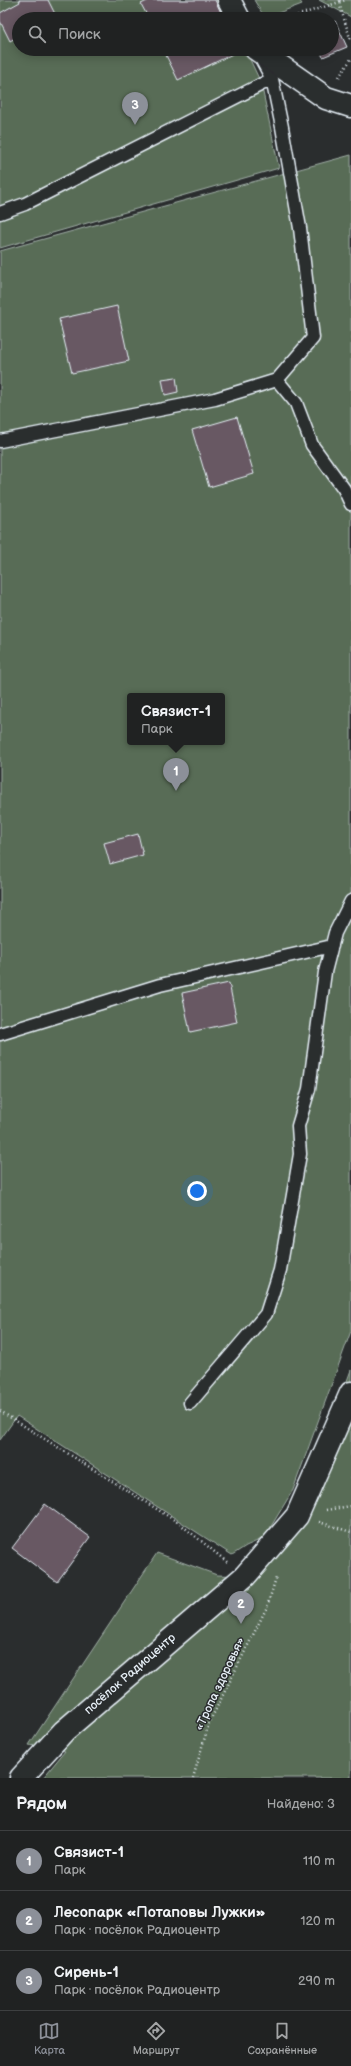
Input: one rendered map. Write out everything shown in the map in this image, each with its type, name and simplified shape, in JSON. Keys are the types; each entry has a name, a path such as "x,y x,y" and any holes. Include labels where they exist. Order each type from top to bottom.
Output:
{"street":[{"path":"230,0 236,12"},
{"path":"265,56 326,98 351,106"},
{"name":"посёлок Радиоцентр","path":"21,1778 64,1731 245,1576 297,1516 351,1394"}],"lane":[{"path":"0,441 215,399 277,380 313,338 300,228 272,79 259,56"},
{"path":"0,213 25,204 272,79"},
{"path":"277,380 296,403 312,445 344,489 351,504"},
{"path":"190,1403 266,1314 280,1270 300,1154 298,1126 309,1089 325,972 335,933 351,901"},
{"path":"0,1034 160,985 332,946"}],"path":[{"path":"308,12 346,0"},
{"path":"339,2 351,41"},
{"path":"0,1411 179,1523 245,1576"},
{"path":"297,1516 351,1506"},
{"path":"297,1516 351,1532"},
{"name":"«Тропа здоровья»","path":"193,1778 209,1723 267,1607 277,1576"}],"green space":[{"path":"0,0 221,0 227,12 12,12 12,56 248,56 261,83 279,168 0,248"},
{"path":"254,0 299,0 302,4 281,12 261,12"},
{"path":"319,0 351,0 351,17"},
{"path":"351,155 351,1331 293,1490 264,1538 246,1546 232,1555 17,1416 0,1440 0,251"},
{"path":"351,1370 351,1778 43,1778 65,1751 29,1745 157,1553 217,1575 247,1576 310,1482"}],"building":[{"path":"19,0 48,0 54,12 12,12 12,40 10,41 0,21 0,13 20,2"},
{"path":"149,0 215,0 221,12 145,12 141,4"},
{"path":"339,30 347,47 339,50"},
{"path":"166,56 228,56 178,80"},
{"path":"117,306 129,361 72,373 59,319"},
{"path":"176,377 178,392 165,395 162,379"},
{"path":"237,417 254,474 209,487 192,430"},
{"path":"138,834 143,855 110,864 104,843"},
{"path":"229,983 237,1022 190,1032 182,993"},
{"path":"45,1504 90,1537 57,1582 12,1548"}],"place":[{"name":"Сирень-1","path":"135,125"},
{"name":"Связист-1","path":"176,791"},
{"name":"Лесопарк «Потаповы Лужки»","path":"241,1624"}]}
